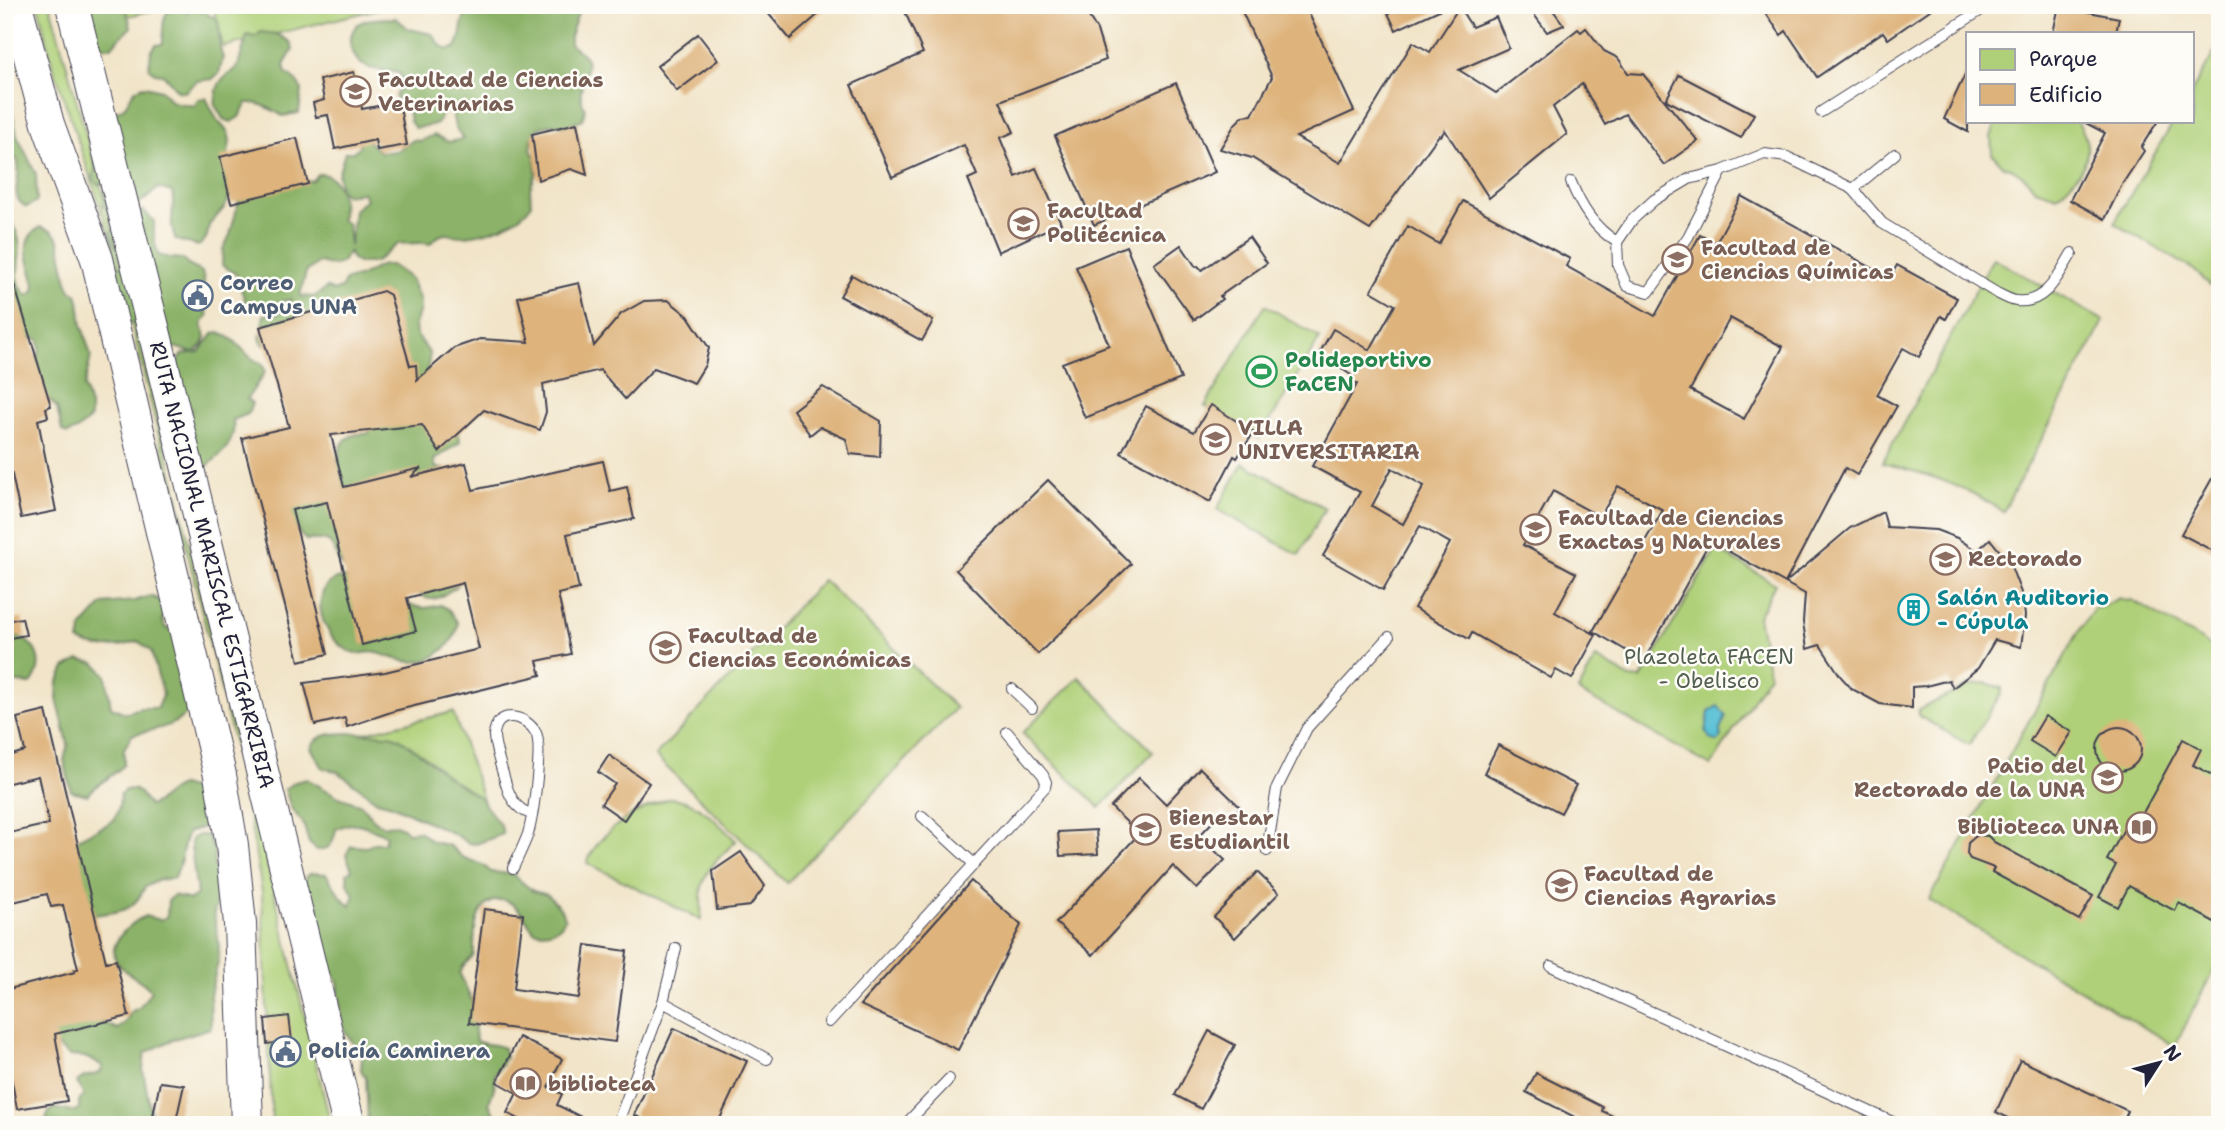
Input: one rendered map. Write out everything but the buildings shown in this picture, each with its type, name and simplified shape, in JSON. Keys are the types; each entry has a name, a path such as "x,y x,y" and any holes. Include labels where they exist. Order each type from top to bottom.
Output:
{"highway":[{"name":"RUTA NACIONAL MARISCAL ESTIGARRIBIA","path":"16,5 48,124 97,259 220,775 232,845 240,924 247,1125"},
{"name":"RUTA NACIONAL MARISCAL ESTIGARRIBIA","path":"72,5 349,1125"}],"lane":[{"path":"1821,112 1989,5"},
{"path":"1853,188 1895,154"},
{"path":"1723,171 1688,237 1649,292 1627,286 1618,265 1617,242 1632,220 1654,200 1689,179 1723,171 1764,155 1787,158 1853,188 1882,223 1995,292 2015,301 2035,299 2052,286 2072,253"},
{"path":"1572,182 1578,200 1600,232 1617,242"},
{"path":"1267,851 1277,788 1307,728 1390,637"},
{"path":"1012,689 1032,708"},
{"path":"513,868 528,833 531,814 538,754 536,732 518,716 508,716 499,724 494,735 512,799 523,812 531,814"},
{"path":"829,1022 1045,787 1043,775 1007,732"},
{"path":"922,816 973,863"},
{"path":"617,1125 663,1002 676,948"},
{"path":"1551,967 1899,1125"},
{"path":"663,1002 766,1059"},
{"path":"905,1125 949,1079"}],"green space":[{"path":"38,5 50,5 114,235 331,1125 272,1125 262,892 244,784 110,236 52,63"},
{"path":"78,5 125,5 131,27 111,47 98,46"},
{"path":"121,5 176,5 124,17"},
{"path":"191,5 203,5 208,15 217,18 223,57 219,74 213,79 197,81 185,92 178,91 163,74 155,73 149,68 151,52 156,45 163,44 163,24 168,10 172,6 187,12"},
{"path":"213,5 394,5 223,47"},
{"path":"473,5 581,5 570,36 570,44 586,59 581,93 585,108 583,119 565,126 553,124 533,133 531,150 535,157 536,174 530,188 531,205 510,223 483,233 465,236 443,234 430,244 399,243 374,263 358,263 351,258 349,251 342,262 334,266 319,262 306,272 300,296 314,297 327,288 334,291 341,288 346,280 382,265 391,265 411,279 420,301 416,334 430,354 427,371 420,382 413,376 272,342 264,345 260,338 264,315 281,312 291,299 263,306 246,304 236,274 222,265 223,249 230,235 240,196 313,180 318,174 332,178 340,190 338,175 345,152 353,152 359,147 360,139 368,141 380,152 391,152 413,140 420,141 434,135 449,142 463,139 455,127 452,112 445,110 437,124 415,128 410,121 407,105 399,103 395,96 402,82 400,74 363,65 354,55 351,35 358,24 368,20 396,18 409,29 432,34 441,46 449,50 456,47 468,11","holes":["340,190 347,195 363,192 366,199 354,210 350,247 348,224 341,220"]},
{"path":"261,32 277,34 290,42 293,50 284,65 286,73 293,77 302,90 299,113 283,116 262,105 247,103 239,117 231,122 223,119 215,105 220,82 238,66 247,35 255,37"},
{"path":"2220,43 2220,294 2194,270 2114,223 2173,122 2194,122 2194,88"},
{"path":"5,81 7,92 12,99 17,135 36,174 37,201 27,207 21,203 16,192 19,166 17,160 12,156 5,159"},
{"path":"145,86 161,90 172,102 195,106 198,99 206,98 217,120 228,132 230,141 227,160 231,193 224,208 209,225 205,239 198,246 176,240 173,234 172,192 158,188 133,206 111,208 103,206 106,184 97,184 93,178 103,117 123,108 134,91"},
{"path":"1996,122 2078,122 2084,132 2087,153 2081,171 2057,196 2035,189 2025,177 2003,166 1992,154 1991,137"},
{"path":"143,210 154,221 154,239 158,255 183,259 188,265 202,272 203,297 208,316 203,323 206,337 203,345 193,353 175,347 167,351 136,322 128,323 124,305 127,293 116,282 116,270 124,263 110,232"},
{"path":"5,211 20,243 18,279 22,290 27,295 33,293 35,287 27,247 28,239 41,227 52,231 59,240 67,281 79,300 82,326 91,356 84,387 90,406 90,419 77,430 67,434 62,431 57,408 45,395 35,362 40,351 39,340 21,336 5,291"},
{"path":"1993,258 2104,321 2003,512 1975,495 1945,482 1882,463"},
{"name":"Polideportivo FaCEN","path":"1265,305 1320,338 1259,439 1205,406"},
{"path":"219,332 232,339 250,357 262,364 265,372 247,399 252,403 248,414 233,420 233,435 227,447 206,467 202,467 185,423 192,410 181,390 178,367 183,354 199,352 214,333"},
{"path":"457,417 460,442 434,460 436,468 444,469 463,576 455,587 440,597 427,598 400,580 344,568 330,543 306,540 299,533 293,520 292,506 338,469 340,448 347,439 367,434 378,424"},
{"path":"1243,463 1325,508 1299,555 1217,509"},
{"name":"Plazoleta FACEN - Obelisco","path":"1716,549 1775,584 1758,617 1769,674 1711,766 1578,691 1596,658 1630,678 1641,679"},
{"path":"341,578 349,578 399,595 411,606 426,608 441,605 449,610 458,623 454,638 443,650 422,661 409,662 374,652 359,653 348,650 329,632 320,607 325,587"},
{"path":"823,580 956,708 787,883 655,756"},
{"path":"151,596 166,604 162,619 165,627 186,640 180,669 189,712 168,725 132,735 124,749 124,765 87,795 71,791 64,760 68,744 57,699 58,683 65,668 79,660 95,663 106,675 111,707 125,713 140,708 157,708 163,695 151,651 138,641 108,647 79,641 82,627 103,604 134,601"},
{"name":"Patio del Rectorado de la UNA","path":"2119,598 2132,600 2220,651 2220,957 2175,1046 1929,900 2079,631 2094,608"},
{"path":"5,634 23,639 35,651 38,667 31,684 5,682"},
{"path":"1079,677 1153,752 1100,808 1022,733"},
{"path":"1986,683 2002,688 2002,692 1969,745 1919,716 1918,710 1970,685"},
{"path":"453,712 495,834 321,743"},
{"path":"355,733 399,738 451,779 479,797 501,826 503,834 476,844 468,843 392,805 377,801 338,772 323,768 311,748 314,743 329,734"},
{"path":"307,779 339,797 362,805 376,822 383,826 399,826 408,832 419,831 431,841 450,846 462,857 483,865 491,872 512,874 533,891 548,895 560,908 565,918 563,923 552,930 539,932 534,931 513,904 501,900 486,905 476,924 474,955 463,966 460,974 472,1001 476,1041 504,1048 506,1057 495,1074 495,1085 489,1103 493,1112 509,1125 425,1125 422,1121 412,1125 368,1123 366,1078 361,1070 362,1056 345,1031 338,982 326,965 323,938 318,930 320,921 316,913 319,906 305,891 305,877 311,873 326,874 340,896 351,906 354,895 347,873 352,870 346,855 351,846 367,847 374,843 384,843 386,835 361,825 350,824 336,829 329,847 317,850 309,843 303,823 291,808 285,789 295,782"},
{"path":"181,786 205,794 214,808 202,828 188,832 174,878 159,880 145,887 136,902 125,909 94,915 74,842 111,821 119,807 120,795 125,790 133,789 140,793 149,806"},
{"path":"671,798 699,808 736,841 707,872 701,890 701,920 587,863 593,851 610,831 634,814"},
{"path":"207,835 214,850 214,866 219,882 214,914 219,946 210,995 211,1028 174,1039 145,1053 143,1070 153,1125 47,1125 49,1112 55,1108 72,1112 79,1109 79,1101 84,1096 77,1082 84,1077 100,1073 103,1066 85,1057 69,1056 45,1036 81,1012 117,1029 124,1024 132,1011 139,1008 151,991 121,967 114,952 115,944 131,925 145,916 161,920 167,916 168,900 174,895 190,900 197,895 191,846 192,838"}],"water":[{"path":"1718,706 1726,716 1718,742 1711,739 1706,732 1709,711"}],"place":[{"name":"Facultad de Ciencias Veterinarias","path":"355,92"},
{"name":"Facultad Politécnica","path":"1024,223"},
{"name":"Facultad de Ciencias Químicas","path":"1678,260"},
{"name":"Correo Campus UNA","path":"197,295"},
{"name":"Polideportivo FaCEN","path":"1262,372"},
{"name":"VILLA UNIVERSITARIA","path":"1215,440"},
{"name":"Facultad de Ciencias Exactas y Naturales","path":"1535,530"},
{"name":"Rectorado","path":"1945,559"},
{"name":"Salón Auditorio - Cúpula","path":"1914,610"},
{"name":"Facultad de Ciencias Económicas","path":"665,648"},
{"name":"Patio del Rectorado de la UNA","path":"2108,778"},
{"name":"Biblioteca UNA","path":"2142,827"},
{"name":"Bienestar Estudiantil","path":"1146,830"},
{"name":"Facultad de Ciencias Agrarias","path":"1561,886"},
{"name":"Policía Caminera","path":"285,1051"},
{"name":"biblioteca","path":"525,1084"}]}
